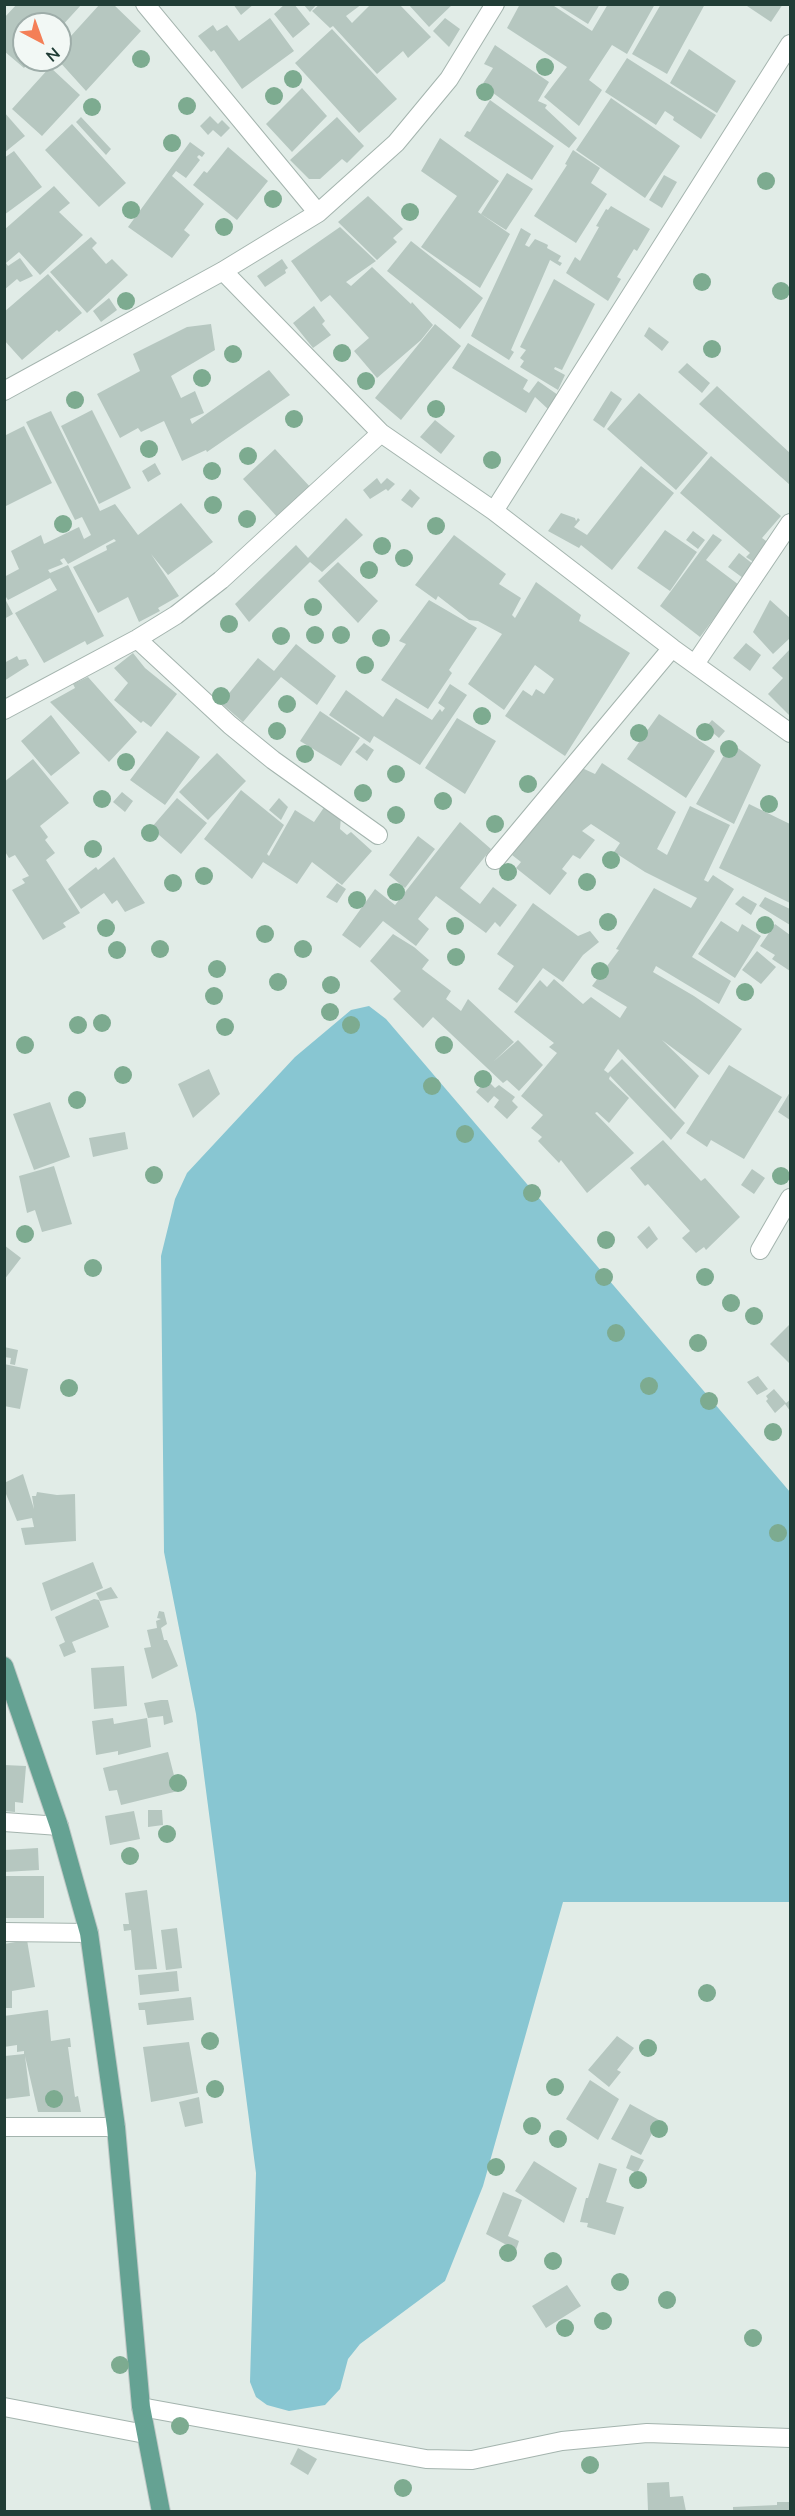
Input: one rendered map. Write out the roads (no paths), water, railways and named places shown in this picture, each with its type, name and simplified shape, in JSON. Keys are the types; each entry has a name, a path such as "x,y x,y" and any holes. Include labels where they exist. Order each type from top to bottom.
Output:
{"main road":[{"path":"4,1666 59,1826 88,1933 116,2127 141,2407 161,2511"}],"street":[{"path":"145,4 318,213"},
{"path":"4,391 223,271 318,213 396,143 449,79 495,4"},
{"path":"494,511 790,44"},
{"path":"223,271 381,433 494,511 672,648 790,733"},
{"path":"4,710 137,639 176,615 221,580 381,433"},
{"path":"695,664 790,523"},
{"path":"137,639 247,739 378,835"},
{"path":"495,860 672,648"},
{"path":"760,1250 790,1198"},
{"path":"4,1822 59,1826"},
{"path":"4,1932 88,1933"},
{"path":"4,2127 116,2127"},
{"path":"4,2407 145,2434"},
{"path":"141,2407 426,2459 472,2460 562,2441 647,2433 790,2438"}],"water":[{"path":"369,1006 386,1019 790,1492 790,1902 563,1902 483,2186 445,2281 360,2344 348,2359 340,2389 325,2405 289,2411 267,2405 256,2397 250,2382 256,2173 196,1714 164,1552 161,1256 175,1199 187,1173 295,1057 351,1010"}]}
